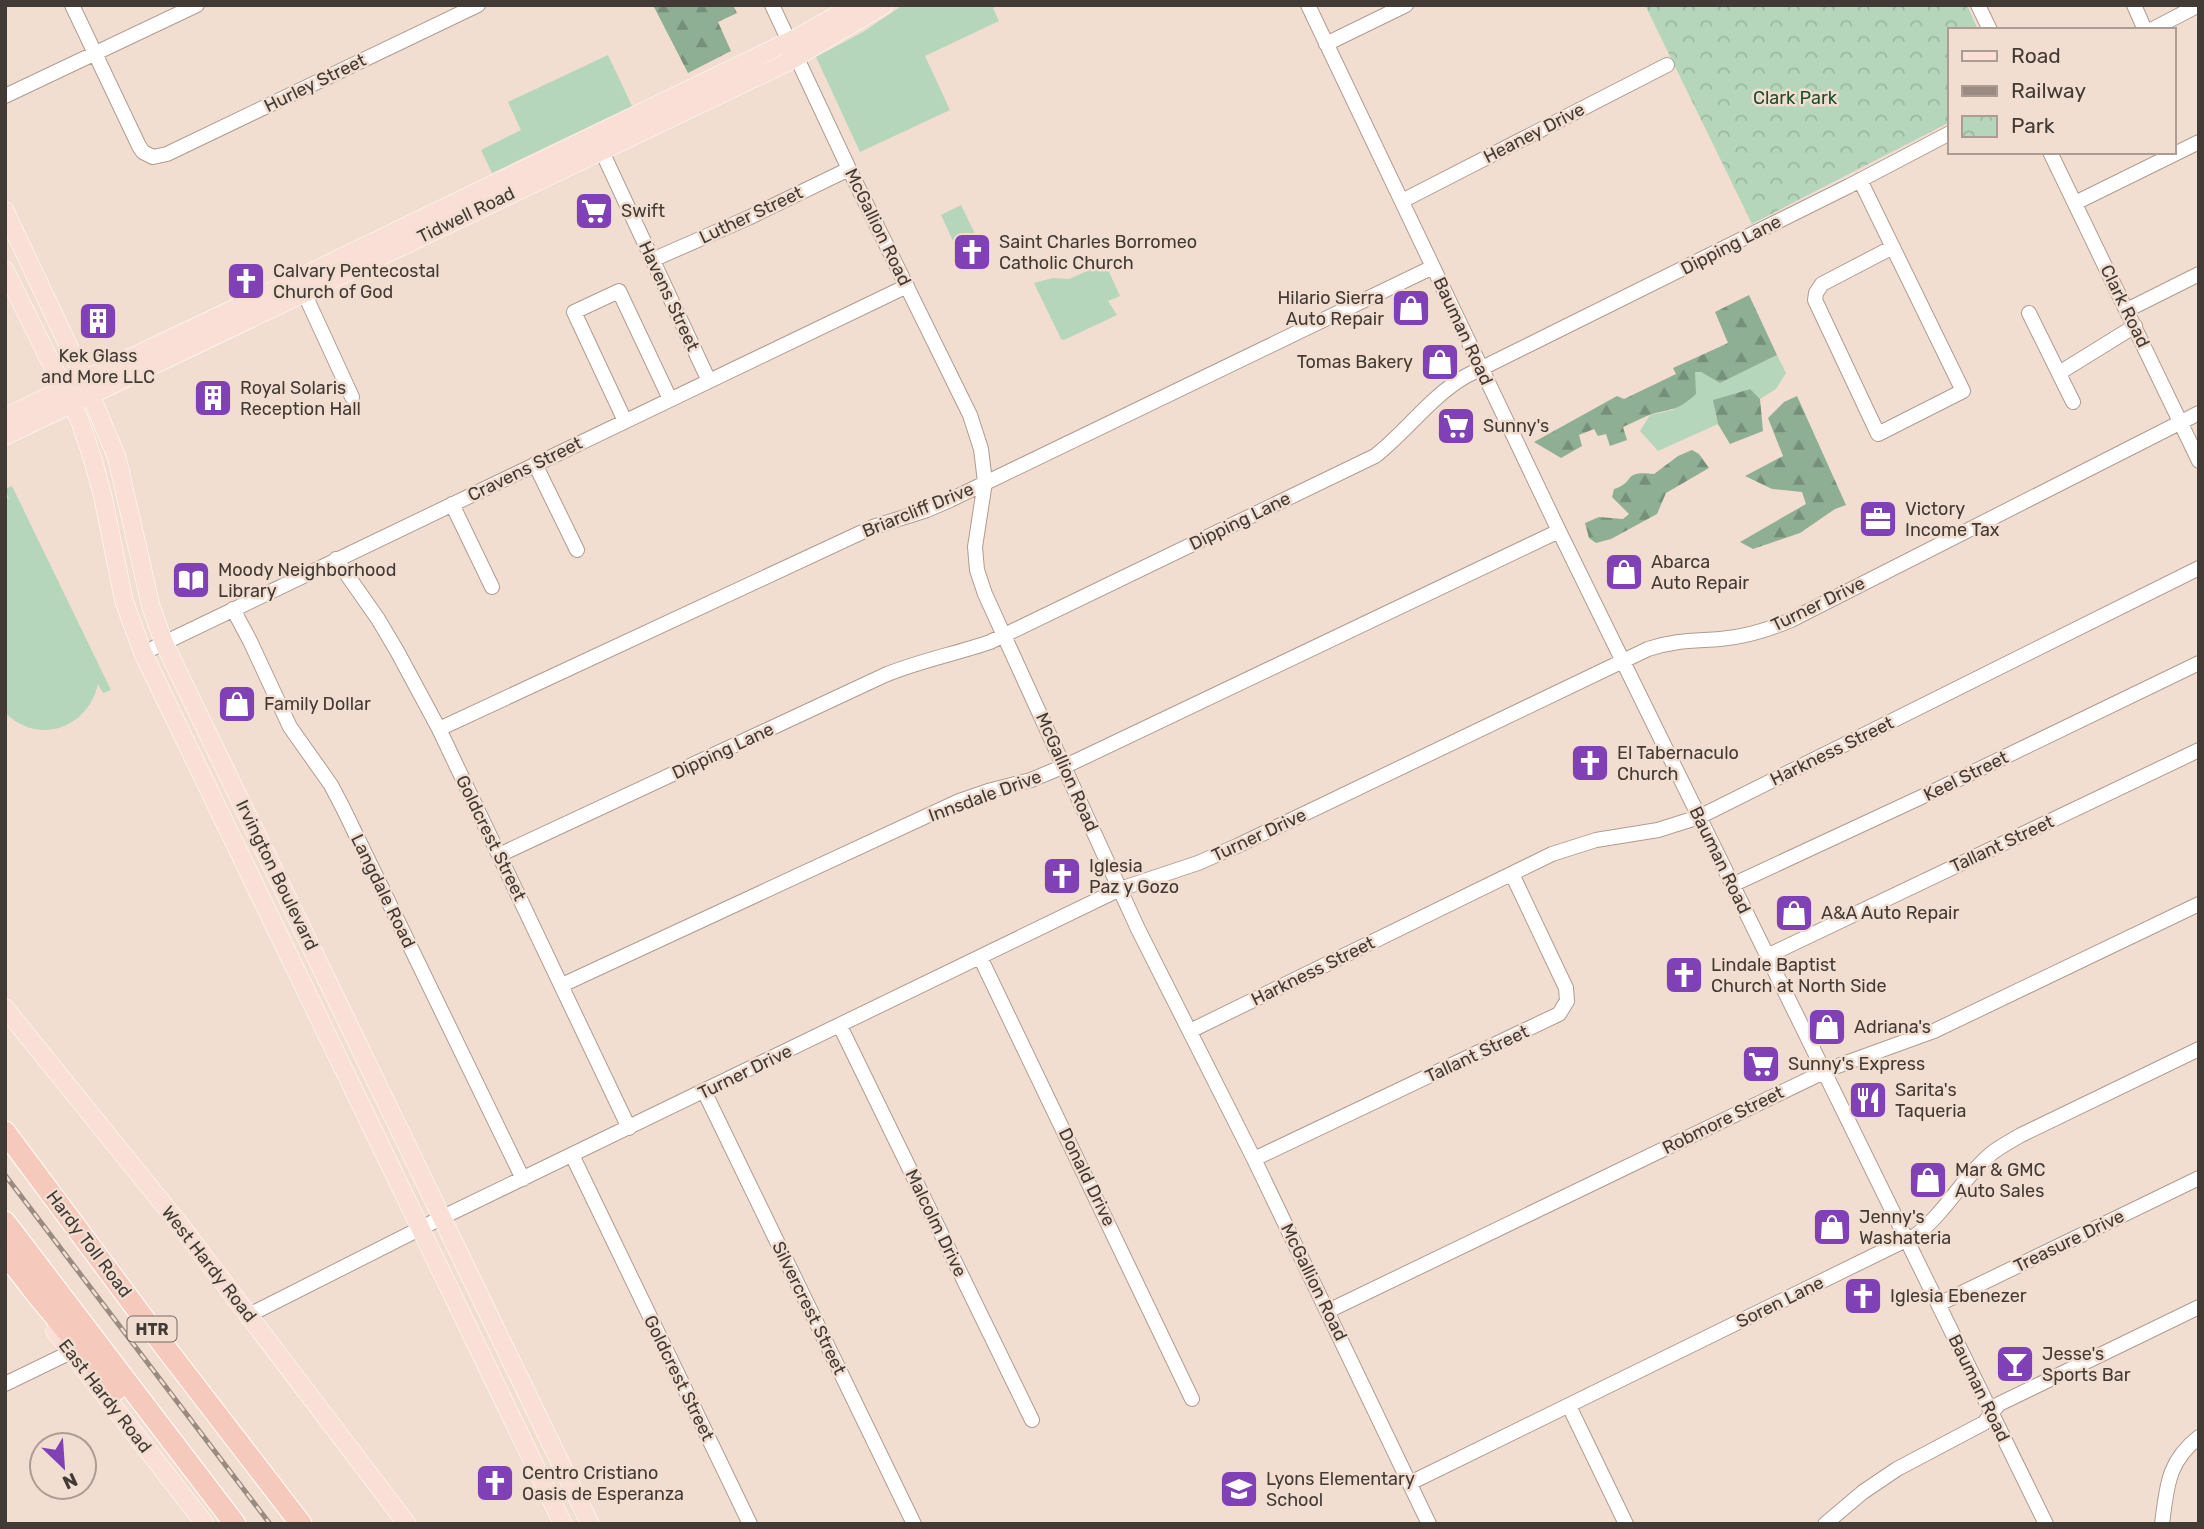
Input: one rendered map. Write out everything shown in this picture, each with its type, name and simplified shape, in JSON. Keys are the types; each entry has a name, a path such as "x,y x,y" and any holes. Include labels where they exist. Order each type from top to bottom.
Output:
{"highway":[{"name":"Hardy Toll Road","path":"5,1132 301,1524"},
{"name":"HTR","path":"5,1222 235,1524"},
{"path":"5,1253 33,1291 154,1435 195,1470"}],"main road":[{"name":"Tidwell Road","path":"793,49 855,5"},
{"name":"Tidwell Road","path":"9,425 884,5"},
{"name":"Irvington Boulevard","path":"5,211 88,386 117,458 151,607 164,643 590,1524"},
{"path":"5,257 22,248"},
{"name":"Irvington Boulevard","path":"5,270 80,421 93,460 124,601 143,653 563,1524"},
{"path":"112,541 128,550 136,578 151,607"},
{"path":"205,783 226,772"},
{"path":"268,914 290,901"},
{"name":"West Hardy Road","path":"5,1008 177,1221 407,1524"},
{"path":"346,1072 367,1062"},
{"name":"East Hardy Road","path":"5,1268 205,1524"},
{"path":"479,1348 499,1336"}],"street":[{"path":"72,5 95,54"},
{"path":"5,96 197,5"},
{"name":"Hurley Street","path":"95,54 139,146 151,157 160,157 478,5"},
{"name":"McGallion Road","path":"772,5 970,415 981,450 985,482 975,547 977,570 1003,636 1138,929 1254,1159 1429,1524"},
{"name":"Bauman Road","path":"1308,5 1622,661 2046,1524"},
{"path":"1326,44 1406,5"},
{"path":"1978,5 1989,28"},
{"path":"2134,5 2144,28"},
{"path":"2155,28 2199,5"},
{"name":"Heaney Drive","path":"1402,201 1667,65"},
{"name":"Dipping Lane","path":"499,855 885,675 1003,636 1375,456 1394,441 1438,395 1452,385 1948,134"},
{"path":"2176,153 2199,142"},
{"name":"Havens Street","path":"598,143 709,380"},
{"name":"Clark Road","path":"2051,154 2199,461"},
{"path":"2075,203 2175,154"},
{"name":"Luther Street","path":"652,260 748,218 849,169"},
{"path":"1860,180 1893,247 1963,391 1878,434 1815,300 1822,284 1893,247"},
{"name":"Briarcliff Drive","path":"439,729 873,527 927,510 1433,267"},
{"path":"2127,310 2199,274"},
{"path":"300,286 352,397"},
{"name":"Cravens Street","path":"143,653 907,286"},
{"path":"625,421 574,312 619,291 670,400"},
{"path":"2029,313 2073,402"},
{"path":"2059,373 2135,326"},
{"name":"Turner Drive","path":"248,1315 443,1217 1120,889 1198,863 1237,846 1622,661 1667,643 1753,634 1791,620 2199,413"},
{"path":"535,464 577,550"},
{"path":"452,504 492,587"},
{"name":"Innsdale Drive","path":"562,985 959,801 1031,780 1063,767 1559,531"},
{"name":"Goldcrest Street","path":"336,559 371,608 439,729 629,1128"},
{"name":"Harkness Street","path":"1190,1031 1552,854 1596,840 1658,830 1699,817 2199,568"},
{"name":"Langdale Road","path":"233,609 290,727 331,785 343,808 523,1179"},
{"name":"Keel Street","path":"1732,885 2199,663"},
{"name":"Tallant Street","path":"1767,956 2199,750"},
{"name":"Tallant Street","path":"1254,1159 1559,1014 1566,1001 1566,988 1511,874"},
{"name":"Robmore Street","path":"1328,1311 1824,1071 1934,1031 2199,904"},
{"name":"Donald Drive","path":"980,957 1192,1399"},
{"name":"Malcolm Drive","path":"840,1026 1032,1420"},
{"name":"Soren Lane","path":"1410,1483 1907,1239 1929,1224 1994,1152 2021,1135 2199,1049"},
{"name":"Silvercrest Street","path":"704,1091 914,1524"},
{"name":"Goldcrest Street","path":"572,1155 750,1524"},
{"name":"Treasure Drive","path":"1938,1304 2199,1178"},
{"path":"1825,1524 1863,1492 1897,1469 1984,1423 1999,1404 2199,1307"},
{"path":"5,1384 71,1352"},
{"path":"1569,1406 1626,1524"},
{"path":"2162,1524 2167,1480 2187,1446 2199,1437"}],"green space":[{"path":"653,5 733,5 737,13 718,22 731,51 688,73"},
{"path":"903,5 998,5 993,8 999,21 925,56 950,110 860,152 816,57 863,32"},
{"name":"Clark Park","path":"1645,5 1967,5 1977,28 1948,28 1948,123 1752,224"},
{"path":"608,55 632,106 492,173 481,150 521,130 508,102"},
{"path":"961,205 981,246 960,256 941,215"},
{"path":"1105,263 1120,296 1108,301 1117,315 1064,340 1061,339 1034,283 1053,278 1069,279"},
{"path":"1749,295 1777,355 1720,383 1701,372 1695,372 1696,394 1678,407 1649,415 1623,427 1627,440 1610,446 1606,434 1598,436 1594,429 1579,435 1582,446 1561,458 1534,442 1617,396 1624,399 1676,374 1673,368 1728,343 1715,312"},
{"path":"1777,355 1786,373 1776,389 1760,399 1749,389 1714,400 1718,424 1658,451 1640,431 1650,415 1673,410 1695,372 1701,372 1720,383"},
{"path":"1750,389 1760,399 1763,431 1730,444 1718,424 1713,400"},
{"path":"1797,396 1846,505 1835,509 1800,533 1753,549 1740,542 1806,504 1802,492 1772,489 1745,476 1783,456 1768,418 1784,402"},
{"path":"1692,450 1699,454 1709,468 1666,493 1657,514 1611,539 1596,543 1589,538 1585,523 1599,517 1623,519 1629,514 1612,497 1614,489 1625,484 1633,475 1654,474 1678,456"},
{"path":"12,486 111,690 103,693 98,684 93,699 84,712 73,721 47,730 32,729 5,713 5,498 9,499 5,489"}],"railway":[{"path":"5,1175 270,1524"}],"place":[{"name":"Swift","path":"594,211"},
{"name":"Saint Charles Borromeo Catholic Church","path":"972,252"},
{"name":"Calvary Pentecostal Church of God","path":"246,281"},
{"name":"Hilario Sierra Auto Repair","path":"1411,308"},
{"name":"Kek Glass and More LLC","path":"98,321"},
{"name":"Tomas Bakery","path":"1440,362"},
{"name":"Royal Solaris Reception Hall","path":"213,398"},
{"name":"Sunny's","path":"1456,426"},
{"name":"Victory Income Tax","path":"1878,519"},
{"name":"Abarca Auto Repair","path":"1624,572"},
{"name":"Moody Neighborhood Library","path":"191,580"},
{"name":"Family Dollar","path":"237,704"},
{"name":"El Tabernaculo Church","path":"1590,763"},
{"name":"Iglesia Paz y Gozo","path":"1062,876"},
{"name":"A&A Auto Repair","path":"1794,913"},
{"name":"Lindale Baptist Church at North Side","path":"1684,975"},
{"name":"Adriana's","path":"1827,1027"},
{"name":"Sunny's Express","path":"1761,1064"},
{"name":"Sarita's Taqueria","path":"1868,1100"},
{"name":"Mar & GMC Auto Sales","path":"1928,1180"},
{"name":"Jenny's Washateria","path":"1832,1227"},
{"name":"Iglesia Ebenezer","path":"1863,1296"},
{"name":"Jesse's Sports Bar","path":"2015,1364"},
{"name":"Centro Cristiano Oasis de Esperanza","path":"495,1483"},
{"name":"Lyons Elementary School","path":"1239,1489"}]}
